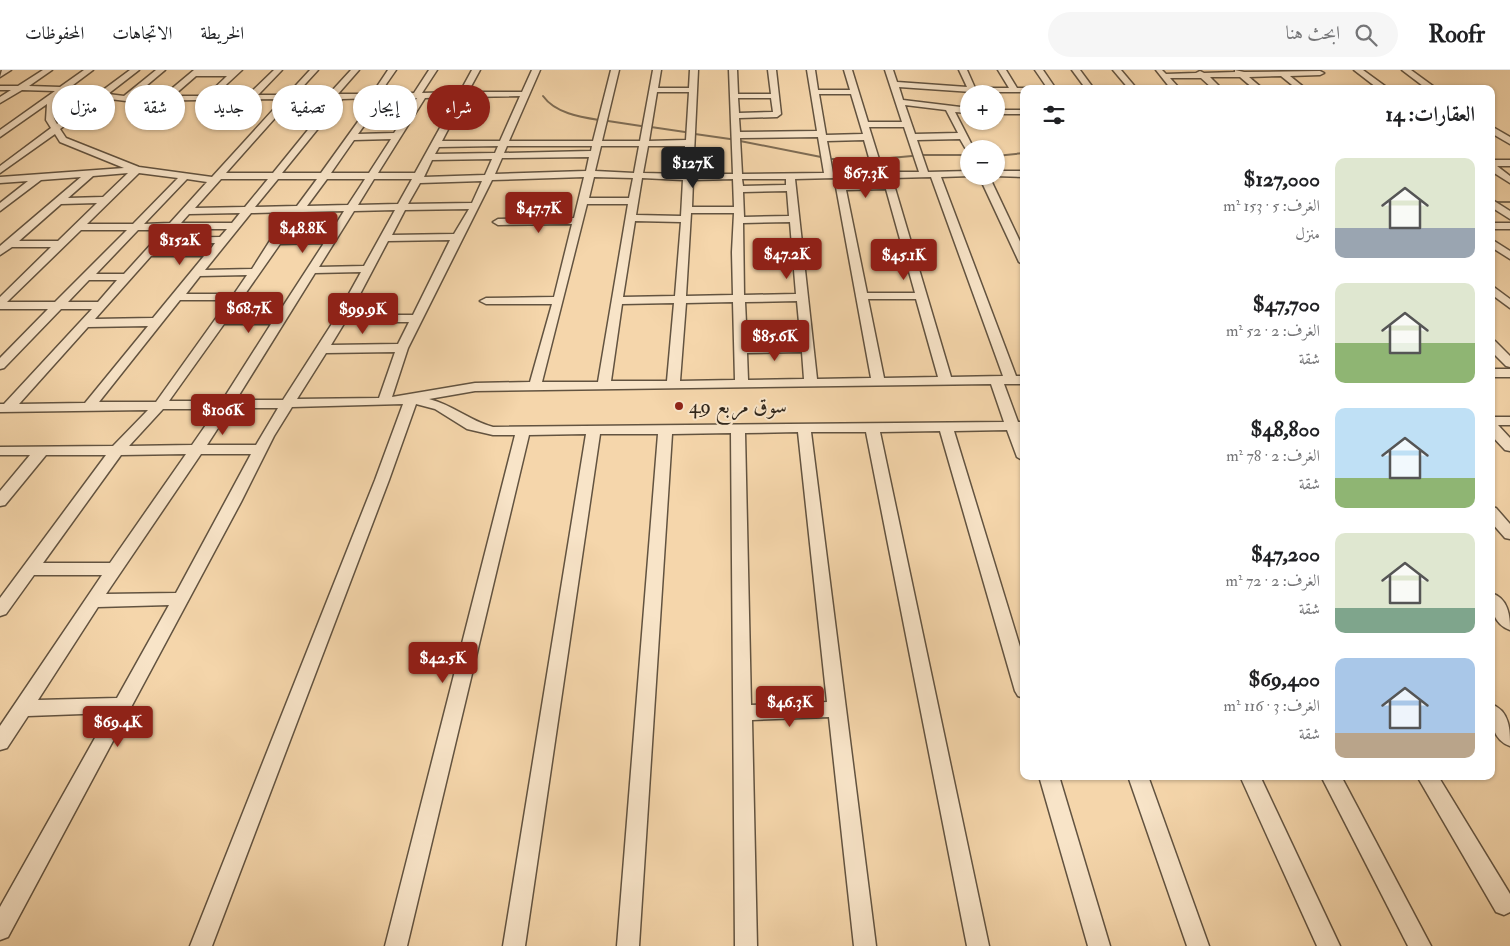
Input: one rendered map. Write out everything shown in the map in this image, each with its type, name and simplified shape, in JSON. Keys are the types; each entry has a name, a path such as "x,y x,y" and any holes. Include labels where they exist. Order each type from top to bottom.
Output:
{"street":[{"path":"0,70 7,70 0,75"},
{"path":"0,101 48,70"},
{"path":"0,88 51,88 50,81 54,70"},
{"path":"70,85 89,70"},
{"path":"115,85 135,70"},
{"path":"142,85 160,70"},
{"path":"262,85 278,70"},
{"path":"300,85 314,70"},
{"path":"343,86 355,70"},
{"path":"383,85 392,70"},
{"path":"0,742 114,569 226,406 373,169 397,136 433,70"},
{"path":"469,85 476,70"},
{"path":"384,402 402,348 457,237 476,206 536,70"},
{"path":"535,386 579,221 616,70"},
{"path":"604,385 616,301 656,70"},
{"path":"673,384 686,215 694,70"},
{"path":"734,70 733,96 739,215 737,252 742,382"},
{"path":"734,116 776,116 772,70"},
{"path":"811,70 823,136 836,180 862,296 878,380"},
{"path":"848,70 868,137 883,175 890,186 945,380"},
{"path":"4,408 160,405 226,406 384,402 475,387 878,380 1017,380 912,137 889,70"},
{"path":"963,70 970,85"},
{"path":"1002,70 1014,90"},
{"path":"1040,70 1049,85"},
{"path":"1076,70 1087,85"},
{"path":"1117,70 1130,85"},
{"path":"1358,70 1379,85"},
{"path":"1406,70 1427,85"},
{"path":"1161,73 1319,71 1337,85"},
{"path":"181,85 196,72 236,72"},
{"path":"222,85 236,72"},
{"path":"1200,72 1214,85"},
{"path":"1240,72 1255,85"},
{"path":"1280,72 1297,85"},
{"path":"1161,73 1172,85"},
{"path":"893,84 960,89"},
{"path":"652,90 693,90"},
{"path":"1005,90 1020,90"},
{"path":"815,92 854,92"},
{"path":"490,95 525,94"},
{"path":"417,95 427,95"},
{"path":"733,96 775,96"},
{"path":"0,134 52,98"},
{"path":"52,102 49,110 52,124"},
{"path":"900,102 960,109"},
{"path":"949,108 965,140"},
{"path":"1005,112 1020,112"},
{"path":"4,408 85,323 272,116"},
{"path":"0,121 20,121"},
{"path":"864,125 908,124"},
{"path":"0,170 55,130 63,140 137,170"},
{"path":"88,407 310,130"},
{"path":"0,610 118,449 160,405 322,176 335,166 355,130"},
{"path":"0,929 234,502 260,449 341,319 445,130"},
{"path":"1495,131 1510,141"},
{"path":"735,135 868,137"},
{"path":"350,137 397,136"},
{"path":"912,137 963,136"},
{"path":"437,144 689,142"},
{"path":"430,157 595,154"},
{"path":"1495,164 1510,162"},
{"path":"1495,168 1510,180"},
{"path":"0,180 137,170 216,178 322,176 373,169 418,178 488,178 589,174 737,177 790,182"},
{"path":"0,304 137,170"},
{"path":"0,252 92,172"},
{"path":"738,189 790,182 883,175 960,174"},
{"path":"1005,174 1020,174"},
{"path":"0,365 186,175"},
{"path":"0,208 40,176"},
{"path":"836,180 890,186"},
{"path":"790,182 811,381"},
{"path":"988,185 1020,253"},
{"path":"58,201 108,200"},
{"path":"161,200 196,200"},
{"path":"584,201 634,201"},
{"path":"1495,205 1510,216"},
{"path":"186,211 476,206"},
{"path":"631,218 739,215 794,219"},
{"path":"498,222 579,221"},
{"path":"80,227 233,226"},
{"path":"1495,226 1510,226"},
{"path":"386,238 457,237"},
{"path":"159,241 222,240"},
{"path":"275,241 330,240"},
{"path":"10,244 62,244"},
{"path":"1495,245 1510,256"},
{"path":"148,253 212,253"},
{"path":"311,270 369,269"},
{"path":"195,273 253,272"},
{"path":"86,277 126,277"},
{"path":"1495,292 1510,305"},
{"path":"862,296 922,296"},
{"path":"176,298 236,297"},
{"path":"616,301 739,300 802,297"},
{"path":"486,301 558,300"},
{"path":"0,304 101,305"},
{"path":"1495,306 1510,305"},
{"path":"341,319 418,318"},
{"path":"220,320 278,320"},
{"path":"85,323 156,322"},
{"path":"323,349 402,348"},
{"path":"741,349 808,348"},
{"path":"1495,348 1510,363"},
{"path":"1495,373 1510,373"},
{"path":"411,399 440,406 472,426 493,431 1018,426 996,380"},
{"path":"201,946 382,480 411,399"},
{"path":"1495,421 1510,421"},
{"path":"946,427 1020,677"},
{"path":"804,428 865,946"},
{"path":"872,428 978,946"},
{"path":"628,946 665,429"},
{"path":"738,429 746,946"},
{"path":"514,946 594,430"},
{"path":"1495,430 1510,447"},
{"path":"396,946 523,431"},
{"path":"0,451 260,449"},
{"path":"0,501 6,487 43,450"},
{"path":"1495,517 1510,534"},
{"path":"29,569 114,569"},
{"path":"93,601 180,599"},
{"path":"1495,604 1510,623"},
{"path":"23,708 122,705"},
{"path":"742,713 837,709"},
{"path":"1495,717 1510,738"},
{"path":"1050,780 1098,946"},
{"path":"1139,780 1198,946"},
{"path":"1252,780 1329,946"},
{"path":"1333,780 1420,946"},
{"path":"1429,780 1504,904"}],"waterway":[{"path":"543,96 548,102 561,110 576,116 599,120"},
{"path":"608,121 641,126"},
{"path":"651,127 685,132"},
{"path":"695,134 730,139"},
{"path":"740,141 821,157"},
{"path":"1005,155 1020,153"},
{"path":"923,155 960,155"},
{"path":"879,159 912,156"},
{"path":"832,159 869,160"},
{"path":"1497,202 1510,202"}],"place":[{"name":"سوق مربع 49","path":"679,406"}]}
